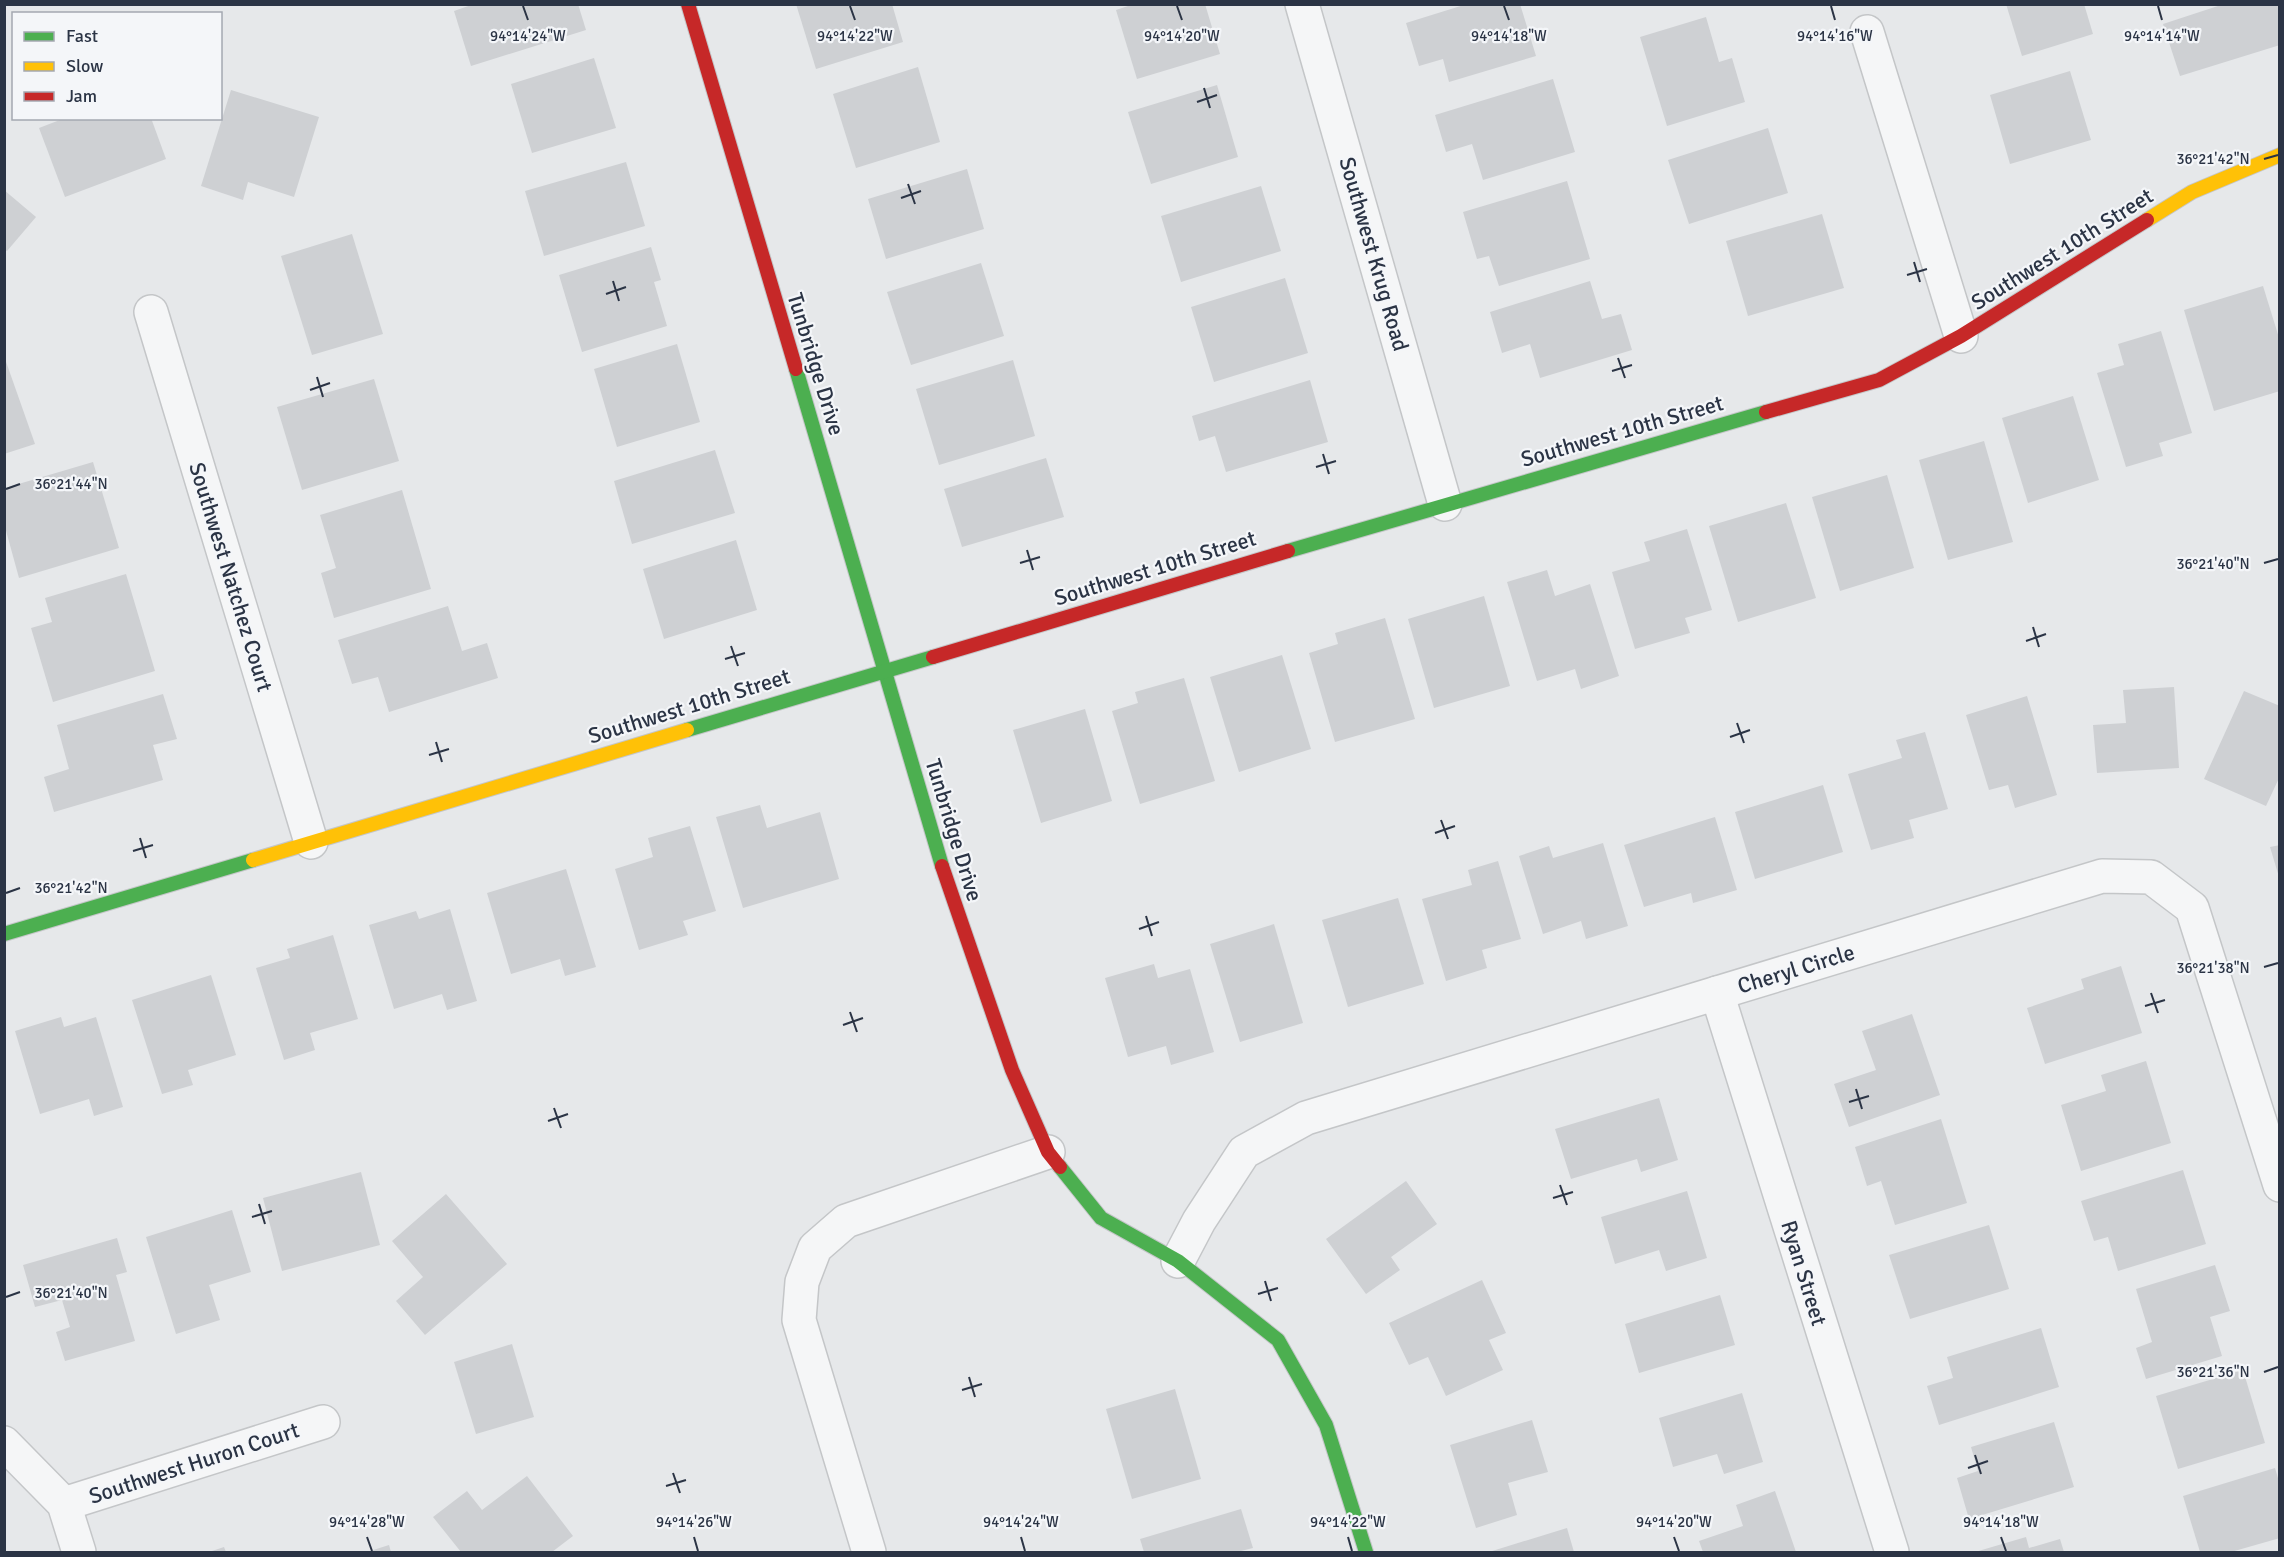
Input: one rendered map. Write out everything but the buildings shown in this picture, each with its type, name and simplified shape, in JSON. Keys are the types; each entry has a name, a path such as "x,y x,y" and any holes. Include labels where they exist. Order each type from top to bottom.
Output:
{"street":[{"name":"Tunbridge Drive","path":"688,4 931,833 1012,1070 1047,1152 1101,1218 1178,1261 1278,1341 1326,1425 1366,1552"},
{"name":"Southwest Krug Road","path":"1302,4 1445,504"},
{"path":"1867,32 1961,336"},
{"name":"Southwest 10th Street","path":"4,934 1445,504 1879,380 1961,336 2192,192 2280,155"},
{"name":"Southwest Natchez Court","path":"151,312 311,842"},
{"name":"Cheryl Circle","path":"1178,1261 1199,1221 1244,1152 1306,1118 1441,1079 2102,876 2151,877 2192,908 2280,1185"},
{"name":"Ryan Street","path":"1717,993 1892,1552"},
{"path":"869,1552 799,1320 801,1282 815,1248 846,1221 1047,1152"},
{"name":"Southwest Huron Court","path":"64,1504 323,1422"},
{"path":"4,1443 64,1504 79,1552"}],"traffic: fast":[{"path":"796,369 942,866"},
{"path":"1288,551 1766,412"},
{"path":"687,730 933,657"},
{"path":"4,934 253,860"},
{"path":"1060,1167 1101,1218 1178,1261 1278,1340 1326,1425 1366,1552"}],"traffic: slow":[{"path":"2147,220 2192,192 2280,155"},
{"path":"253,860 687,730"}],"traffic: jam":[{"path":"688,4 796,369"},
{"path":"1766,412 1879,380 1961,336 2147,220"},
{"path":"933,657 1288,551"},
{"path":"942,866 1012,1070 1048,1152 1060,1167"}]}
